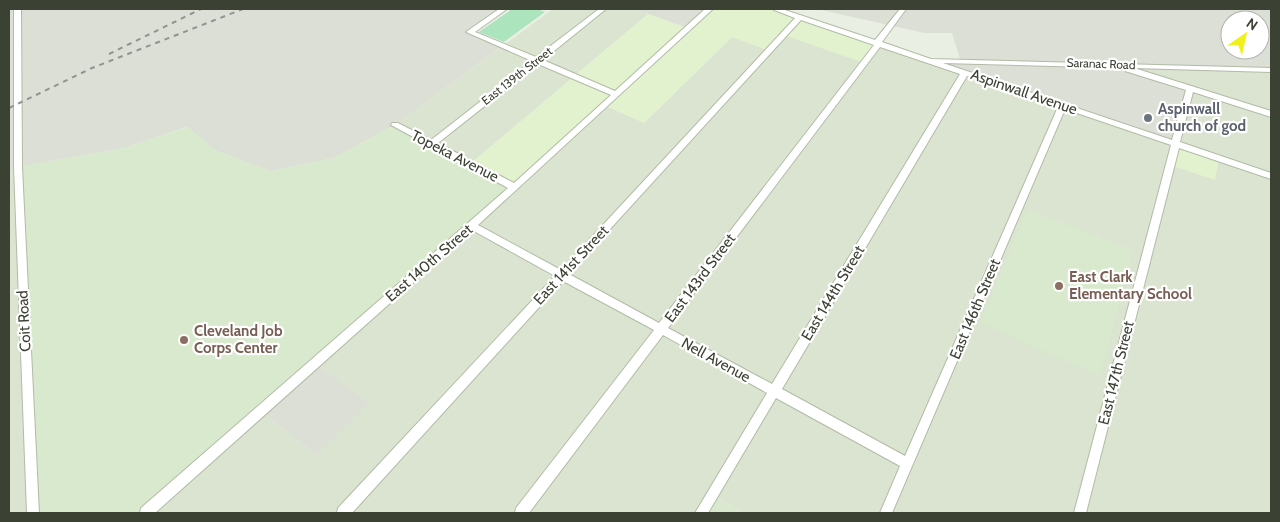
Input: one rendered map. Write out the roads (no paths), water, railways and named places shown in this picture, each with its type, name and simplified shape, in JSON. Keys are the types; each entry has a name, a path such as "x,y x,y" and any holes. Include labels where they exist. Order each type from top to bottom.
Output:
{"street":[{"name":"Coit Road","path":"18,9 13,63 13,169 33,513"},
{"path":"503,9 470,32 616,94"},
{"name":"East 139th Street","path":"431,144 603,9"},
{"name":"East 140th Street","path":"146,513 472,226 709,9"},
{"name":"Aspinwall Avenue","path":"776,9 1271,176"},
{"name":"East 143rd Street","path":"522,513 902,9"},
{"name":"East 141st Street","path":"342,513 800,17"},
{"name":"Saranac Road","path":"930,60 1271,70"},
{"path":"1115,64 1271,114"},
{"name":"East 144th Street","path":"701,513 965,72"},
{"name":"East 147th Street","path":"1080,513 1190,88"},
{"name":"East 146th Street","path":"886,513 1063,105"},
{"name":"Topeka Avenue","path":"394,125 515,187"},
{"name":"Nell Avenue","path":"472,226 908,464"}],"railway":[{"path":"109,54 201,9"},
{"path":"9,108 92,68 243,9"}],"place":[{"name":"Aspinwall church of god","path":"1148,118"},
{"name":"East Clark Elementary School","path":"1059,286"},
{"name":"Cleveland Job Corps Center","path":"184,340"}]}
